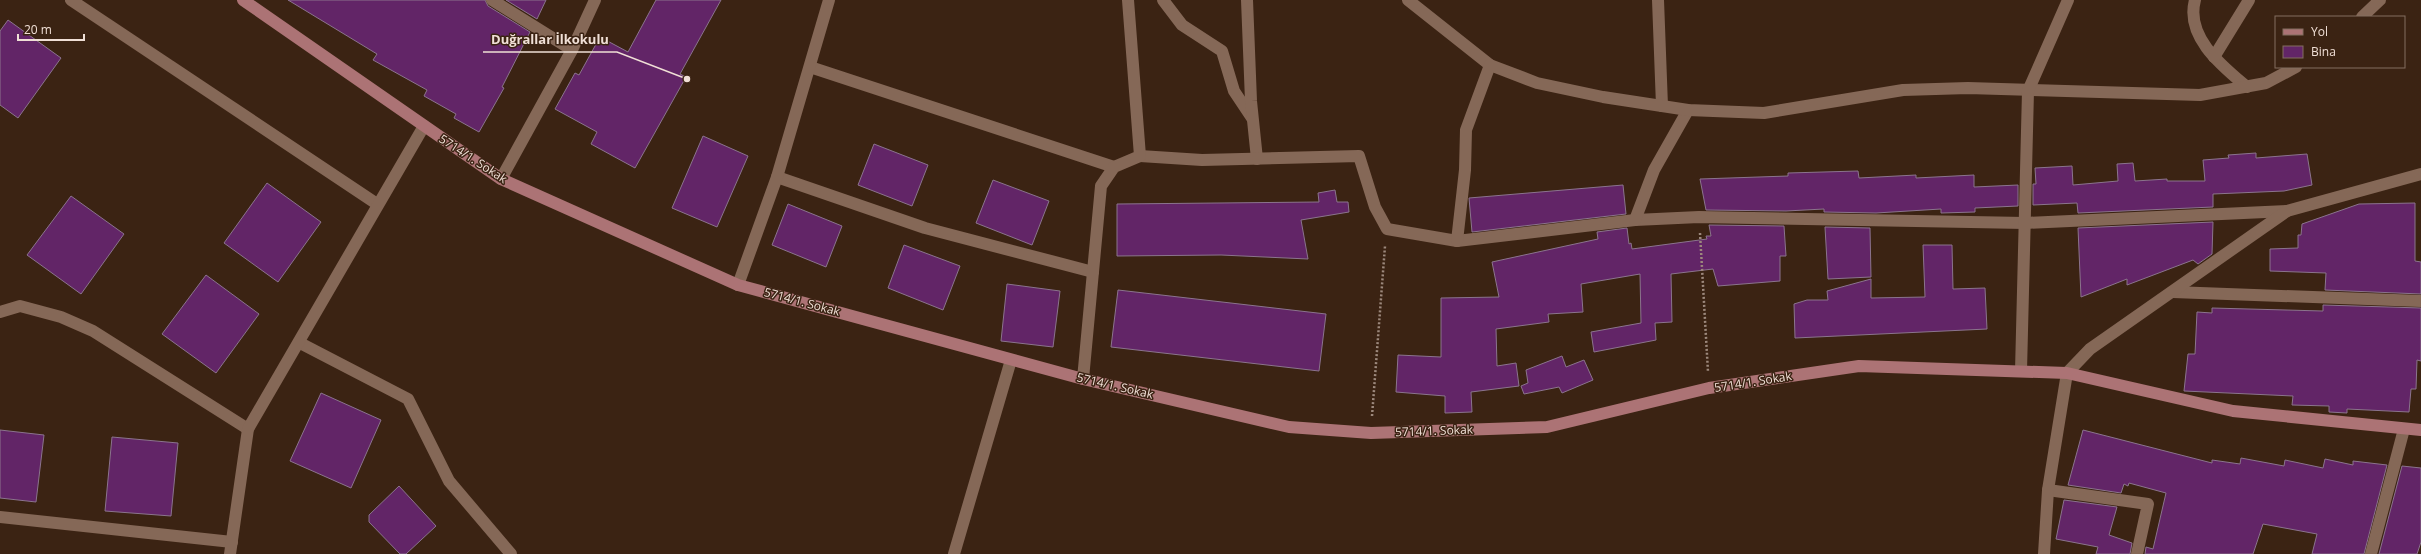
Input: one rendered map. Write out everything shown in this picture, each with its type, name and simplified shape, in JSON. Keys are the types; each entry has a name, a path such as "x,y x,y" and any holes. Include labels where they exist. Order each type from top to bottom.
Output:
{"main road":[{"name":"5714/1. Sokak","path":"243,0 501,180 738,285 1083,379 1289,427 1371,433 1547,427 1709,388 1859,366 2067,373 2232,411 2421,430"}],"street":[{"path":"72,0 377,204"},
{"path":"492,0 572,50"},
{"path":"501,180 572,50 595,0"},
{"path":"738,285 777,177 829,0"},
{"path":"1128,0 1140,156"},
{"path":"1163,0 1182,24 1222,51 1234,91 1253,119"},
{"path":"1247,0 1253,119 1257,159"},
{"path":"1408,0 1490,65 1537,83 1688,110 1764,113 1903,90 1968,88 2200,95 2266,83 2294,68"},
{"path":"1658,0 1662,106"},
{"path":"2021,371 2028,91 2068,0"},
{"path":"2195,0 2197,33 2220,64 2247,87"},
{"path":"2214,57 2250,0"},
{"path":"2363,16 2380,0"},
{"path":"1456,241 1465,170 1466,130 1490,65"},
{"path":"810,67 1114,167"},
{"path":"1635,220 1654,170 1688,110"},
{"path":"0,517 231,548 248,429 300,343 377,204 424,126"},
{"path":"1083,379 1101,186 1114,167 1140,156 1202,160 1359,156 1375,207 1387,229 1456,241 1635,220 1699,217 2025,223 2287,211 2421,174"},
{"path":"777,177 925,228 1093,272"},
{"path":"2044,554 2048,490 2067,373 2090,349 2287,211"},
{"path":"2173,292 2421,301"},
{"path":"0,312 20,306 61,317 93,332 248,429"},
{"path":"300,343 408,400 449,481 511,554"},
{"path":"954,554 1011,360"},
{"path":"2371,554 2404,429"},
{"path":"2048,490 2148,504 2137,554"}],"path":[{"path":"1699,217 1709,388"},
{"path":"1371,433 1387,229"}],"building":[{"path":"288,0 485,0 488,6 530,32 502,87 504,88 479,132 454,118 456,114 424,96 427,90 373,60 377,54"},
{"path":"506,0 546,0 537,19"},
{"path":"656,0 721,0 680,74 686,77 635,168 591,144 597,132 555,109 575,73 579,75 600,37 628,52"},
{"path":"8,20 61,58 18,118 0,105 0,31"},
{"path":"703,136 748,156 717,227 672,208"},
{"path":"874,144 928,165 912,206 858,185"},
{"path":"2256,153 2256,158 2307,154 2312,185 2284,191 2213,194 2213,207 2078,213 2077,203 2033,205 2033,184 2036,184 2035,168 2072,166 2073,185 2118,181 2117,164 2133,163 2135,181 2167,179 2167,181 2205,181 2203,160 2229,158 2228,155"},
{"path":"1858,171 1859,178 1916,175 1916,178 1974,175 1974,187 2018,185 2018,206 1975,208 1975,212 1941,213 1941,209 1876,213 1824,212 1824,209 1786,211 1706,210 1700,179 1788,176 1788,173"},
{"path":"993,180 1049,201 1032,245 976,223"},
{"path":"267,183 321,222 278,282 224,243"},
{"path":"1623,185 1626,214 1472,232 1469,198"},
{"path":"1335,190 1337,202 1348,202 1349,212 1301,220 1308,259 1221,255 1117,256 1117,204 1319,202 1318,193"},
{"path":"71,196 124,234 81,294 27,255"},
{"path":"2415,203 2415,261 2421,262 2421,294 2325,290 2326,273 2270,271 2270,249 2298,248 2298,235 2301,235 2302,224 2359,204"},
{"path":"788,204 842,226 826,267 772,245"},
{"path":"2213,222 2212,254 2198,264 2193,260 2127,285 2127,279 2081,297 2078,228"},
{"path":"1709,225 1784,226 1786,256 1780,256 1780,281 1718,286 1713,269 1671,274 1672,322 1655,323 1656,340 1594,352 1591,332 1641,323 1640,274 1581,284 1583,312 1548,314 1549,322 1496,329 1497,366 1516,363 1519,386 1471,392 1472,412 1445,413 1445,396 1396,392 1398,355 1441,357 1441,298 1499,297 1492,262 1598,239 1597,232 1627,228 1629,244 1631,243 1632,249 1707,239 1706,236 1711,236"},
{"path":"1825,227 1870,228 1871,277 1828,279"},
{"path":"904,245 960,266 943,310 888,288"},
{"path":"1923,245 1952,245 1953,289 1985,288 1987,329 1795,338 1794,304 1807,300 1828,300 1827,291 1871,279 1871,298 1925,297"},
{"path":"206,275 259,314 216,373 162,334"},
{"path":"1007,284 1060,291 1053,347 1001,341"},
{"path":"1118,290 1326,314 1319,371 1111,347"},
{"path":"2323,305 2421,308 2421,361 2417,360 2416,389 2411,389 2409,412 2347,409 2347,413 2329,412 2329,406 2292,405 2293,396 2184,391 2188,354 2195,354 2197,312 2212,313 2212,308 2323,311"},
{"path":"1562,356 1566,367 1584,360 1593,380 1562,393 1559,387 1524,394 1521,386 1528,383 1526,370"},
{"path":"321,393 381,420 351,488 290,461"},
{"path":"0,430 44,435 36,502 0,498"},
{"path":"2083,430 2212,463 2212,460 2240,464 2241,458 2284,466 2285,460 2323,468 2325,459 2353,465 2353,461 2387,465 2364,554 2312,554 2317,534 2263,524 2253,554 2145,554 2146,547 2153,549 2166,493 2129,483 2128,486 2124,484 2121,493 2068,485"},
{"path":"112,437 178,443 171,516 105,511"},
{"path":"2402,466 2421,468 2421,542 2417,554 2379,554"},
{"path":"399,486 436,526 406,554 400,554 369,522 369,515"},
{"path":"2064,500 2117,507 2109,535 2132,543 2130,554 2096,554 2098,547 2056,539"}],"place":[{"name":"Duğrallar İlkokulu","path":"687,79"}]}
